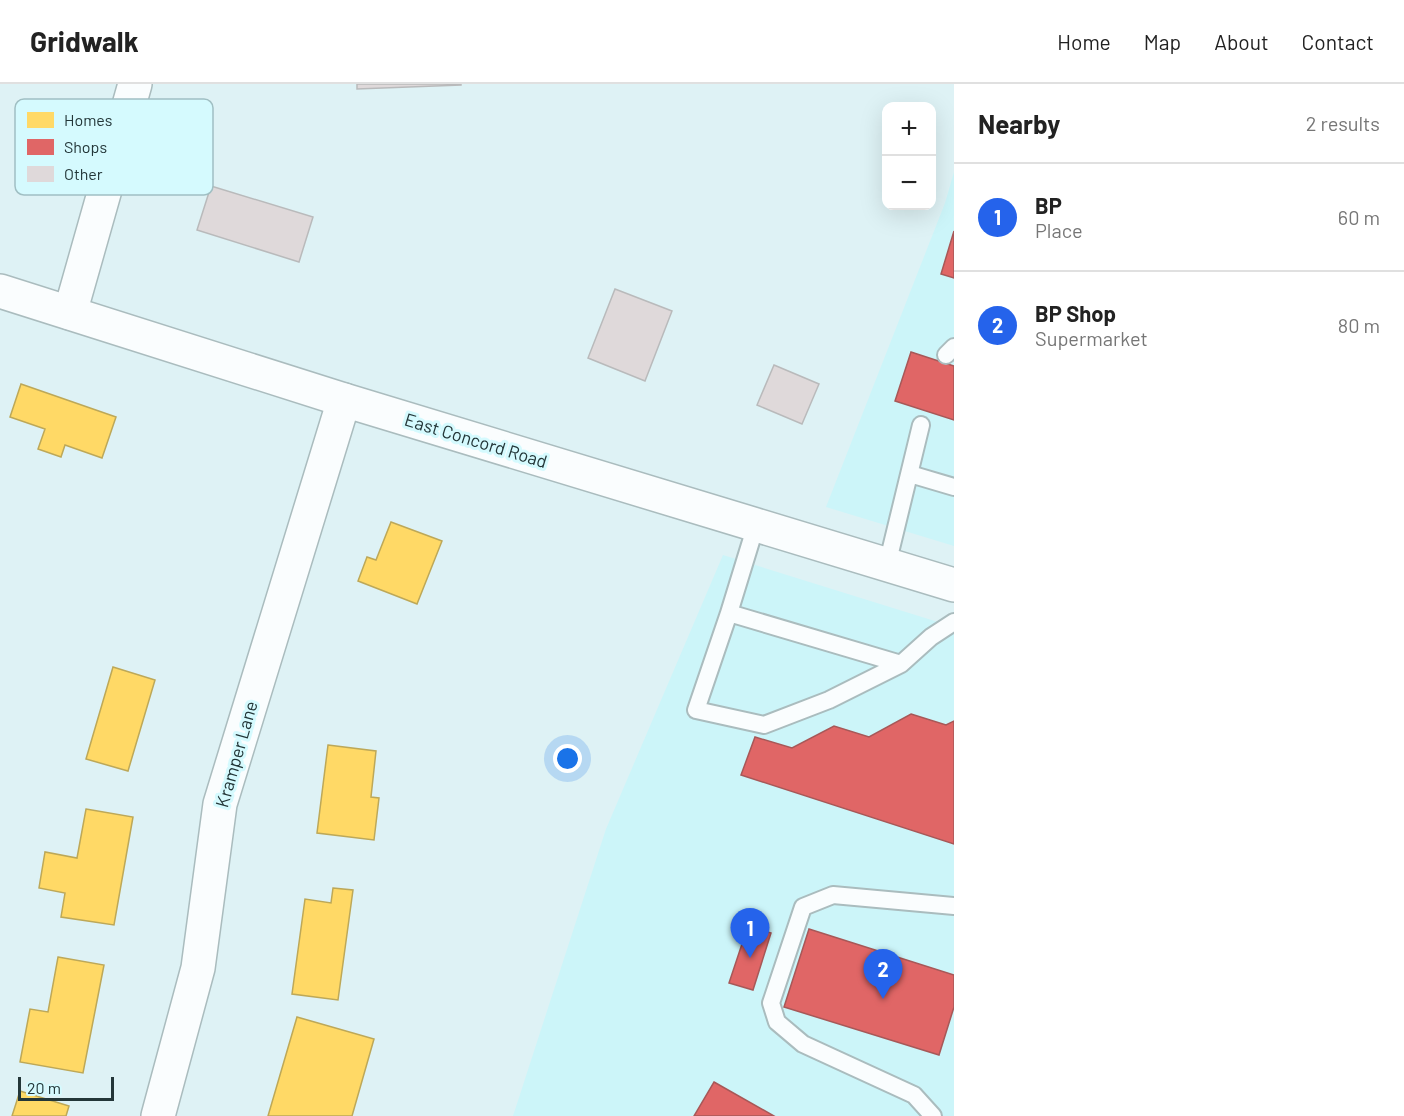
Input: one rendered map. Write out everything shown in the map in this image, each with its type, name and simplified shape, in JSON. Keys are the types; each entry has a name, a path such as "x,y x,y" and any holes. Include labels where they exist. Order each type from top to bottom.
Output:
{"street":[{"path":"131,99 135,84"},
{"path":"70,313 103,195"},
{"name":"East Concord Road","path":"0,291 344,400 954,585"},
{"name":"Kramper Lane","path":"158,1116 198,968 219,804 344,400"}],"lane":[{"path":"887,564 921,425"},
{"path":"910,474 954,487"},
{"path":"756,525 696,710 764,725 829,700 901,664 931,637 954,622"},
{"path":"729,613 901,664"},
{"path":"933,1116 914,1095 802,1044 777,1022 771,1003 803,907 833,895 954,906"}],"shaded area":[{"path":"954,172 954,546 826,507 945,203"},
{"path":"723,555 954,627 954,1116 513,1116 606,829"}],"building: Homes":[{"path":"21,384 116,417 102,458 65,445 61,457 38,449 45,429 10,417"},
{"path":"391,522 442,541 417,604 358,581 367,557 376,560"},
{"path":"113,667 155,680 128,771 86,759"},
{"path":"328,745 376,751 371,797 379,798 374,840 317,833"},
{"path":"86,809 133,817 114,925 61,917 65,893 39,888 45,852 77,858"},
{"path":"333,888 353,890 338,1000 292,994 305,899 331,903"},
{"path":"58,957 104,965 83,1073 20,1062 30,1009 48,1012"},
{"path":"297,1017 374,1039 352,1116 268,1116"},
{"path":"20,1091 69,1106 66,1116 12,1116"}],"building: Shops":[{"path":"954,231 954,278 941,274"},
{"path":"911,352 954,366 954,420 895,401"},
{"path":"911,714 946,725 954,721 954,844 741,775 755,737 792,748 834,726 869,737"},
{"path":"748,926 771,933 753,990 729,983"},
{"path":"809,929 954,975 954,1007 939,1055 784,1007"},
{"path":"714,1082 774,1116 694,1116"}],"building: Other":[{"path":"357,84 461,84 461,85 357,89"},
{"path":"213,187 313,217 299,262 197,230 208,195 213,195"},
{"path":"615,289 672,311 645,381 588,358"},
{"path":"774,365 819,384 802,424 757,405"}],"place":[{"name":"BP","path":"750,958"},
{"name":"BP Shop","path":"883,999"}]}
